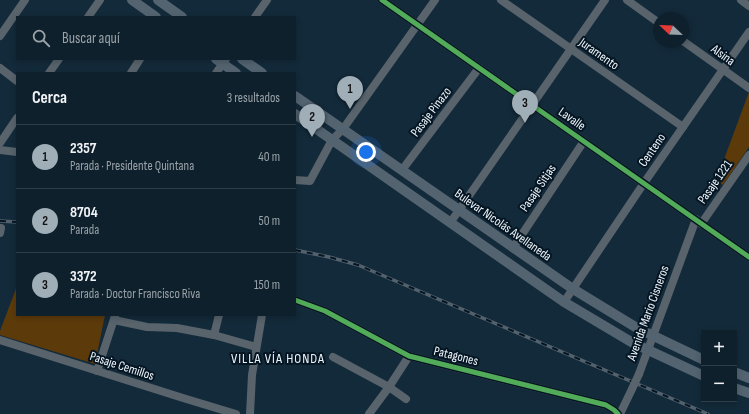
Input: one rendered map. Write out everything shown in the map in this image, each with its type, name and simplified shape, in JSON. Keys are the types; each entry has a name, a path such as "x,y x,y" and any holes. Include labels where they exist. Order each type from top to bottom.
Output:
{"main road":[{"path":"132,0 155,16"},
{"path":"158,0 181,16"},
{"path":"243,60 261,72"},
{"path":"222,61 235,72"},
{"name":"Bulevar Nicolás Avellaneda","path":"296,97 573,289 652,336 701,359"},
{"path":"296,115 564,302 647,350 701,375"},
{"path":"737,373 749,378"},
{"path":"737,389 749,393"}],"street":[{"path":"0,36 25,0"},
{"path":"89,16 100,0"},
{"path":"256,16 267,0"},
{"name":"Lavalle","path":"382,0 749,257"},
{"path":"296,180 310,181 332,140 343,130 434,0"},
{"name":"Juramento","path":"502,0 571,50 683,127"},
{"path":"450,223 605,0"},
{"path":"627,0 653,20"},
{"path":"741,0 749,6"},
{"name":"Centeno","path":"564,302 722,69 749,32"},
{"name":"Alsina","path":"689,45 749,88"},
{"path":"50,72 58,60"},
{"path":"132,72 139,60"},
{"path":"216,72 222,61"},
{"path":"0,68 16,79"},
{"name":"Pasaje Pinazo","path":"402,170 479,68"},
{"path":"0,143 16,119"},
{"name":"Pasaje Sitjas","path":"513,248 584,141"},
{"path":"0,150 16,152"},
{"name":"Pasaje 1221","path":"699,222 749,155"},
{"name":"Avenida Mario Cisneros","path":"619,414 639,374 652,336 699,222"},
{"name":"Patagones","path":"296,300 325,311 409,356 606,405 619,414"},
{"path":"214,335 219,316"},
{"path":"250,414 252,375 262,316"},
{"path":"97,371 115,318 147,327 177,328 214,335 256,347"},
{"name":"Pasaje Cemillos","path":"0,340 236,414"},
{"path":"369,414 409,356"},
{"path":"333,357 389,387 406,399"}],"shaded area":[{"path":"749,92 749,147 723,185 718,182 723,162"},
{"path":"16,289 16,316 105,316 95,364 0,335 0,331"}],"railway":[{"path":"0,221 16,222"},
{"path":"296,250 358,265 708,414"}],"cycle path":[{"path":"382,0 749,257"},
{"path":"296,300 325,311 409,356 606,405 618,414"}],"place":[{"name":"2357","path":"350,109"},
{"name":"3372","path":"525,123"},
{"name":"8704","path":"312,137"}],"district":[{"name":"VILLA VÍA HONDA","path":"278,358"}]}
